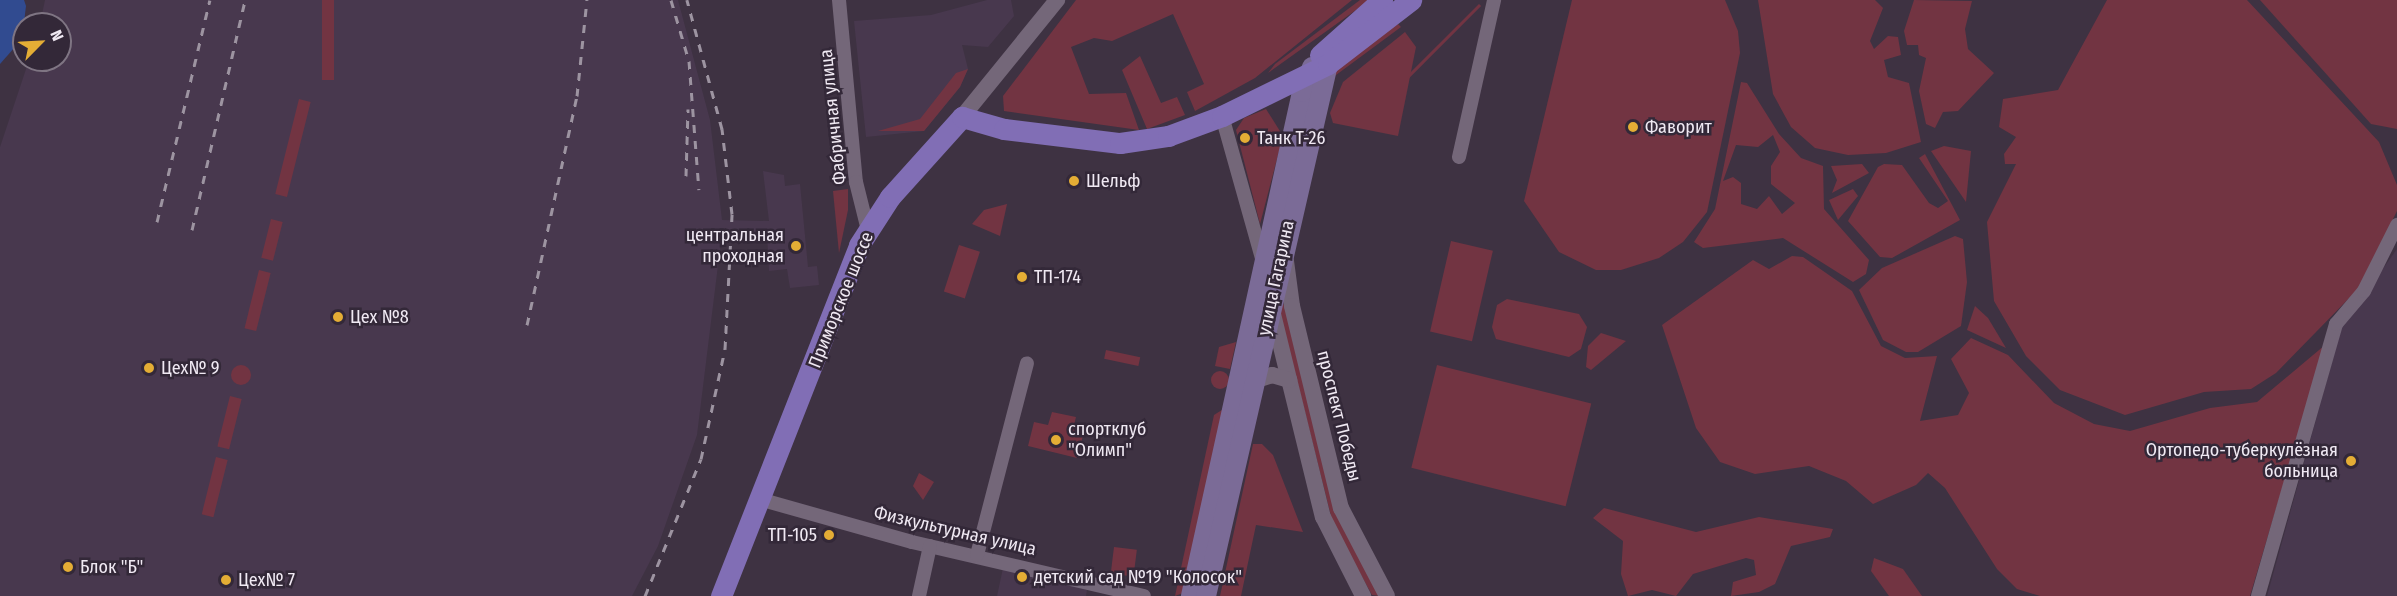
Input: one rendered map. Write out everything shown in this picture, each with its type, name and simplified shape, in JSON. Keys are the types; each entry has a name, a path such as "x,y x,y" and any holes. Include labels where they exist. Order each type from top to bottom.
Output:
{"main road":[{"name":"улица Гагарина","path":"1206,596 1254,381 1264,264 1320,66 1330,42 1382,0"},
{"path":"962,117 1004,129 1120,143 1168,136 1222,116 1320,66 1411,0"},
{"name":"улица Гагарина","path":"1191,596 1262,308 1285,236 1320,66"},
{"name":"Приморское шоссе","path":"722,596 868,230 962,117"}],"street":[{"name":"Фабричная улица","path":"839,0 856,182 868,230"},
{"path":"962,117 1057,0"},
{"path":"1459,157 1494,0"},
{"path":"1222,116 1264,264"},
{"path":"2258,596 2336,324 2364,291 2397,225"},
{"name":"проспект Победы","path":"1285,236 1292,304 1341,508 1387,596"},
{"path":"1292,304 1285,299 1262,308 1289,380 1323,517 1364,596"},
{"path":"977,555 1027,363"},
{"path":"1254,381 1272,375 1289,380"},
{"name":"Физкультурная улица","path":"759,499 930,546 977,555 1144,596"},
{"path":"919,596 930,546"}],"shaded area":[{"path":"45,0 678,0 710,120 722,220 769,221 763,171 784,175 785,186 800,184 808,267 817,266 819,285 790,288 787,269 769,271 767,233 722,233 697,435 658,546 632,596 0,596 0,147 25,72 72,72 72,12 42,12"},
{"path":"322,0 334,0 334,80 322,80"},
{"path":"987,0 1011,0 1014,16 988,47 962,45 968,69 960,87 924,131 866,137 854,21 931,15"},
{"path":"1076,0 1352,0 1255,78 1195,111 1187,92 1204,84 1173,14 1112,41 1094,38 1071,47 1089,94 1126,93 1139,130 1004,111 1003,96"},
{"path":"1360,0 1370,0 1268,73 1275,64"},
{"name":"Фаворит","path":"1572,0 1725,0 1738,31 1740,53 1707,212 1683,242 1659,258 1621,270 1596,270 1559,252 1524,201"},
{"path":"1758,0 1875,0 1883,8 1870,41 1874,49 1888,36 1898,37 1901,55 1884,60 1888,77 1909,83 1921,142 1886,153 1848,155 1815,148 1791,127 1773,94"},
{"path":"1914,0 1972,1 1965,29 1968,49 1994,73 1958,111 1943,112 1935,128 1926,124 1919,91 1926,58 1919,55 1918,45 1907,45 1904,31"},
{"path":"2107,0 2247,0 2379,142 2397,185 2397,211 2358,289 2276,373 2251,389 2204,392 2125,415 2060,390 2026,356 1994,301 1987,222 2016,164 2005,164 2004,154 2016,137 1999,127 2003,99 2058,90"},
{"path":"2260,0 2397,0 2397,129 2371,124"},
{"path":"1479,4 1481,6 1379,108 1377,106"},
{"path":"1398,24 1401,27 1332,78 1330,69"},
{"path":"1405,32 1416,47 1398,136 1333,123 1330,113 1343,82"},
{"path":"1140,56 1161,103 1177,97 1185,115 1147,129 1122,70"},
{"path":"968,69 960,87 924,131 878,131 920,119 956,73"},
{"path":"1741,82 1747,83 1779,134 1801,158 1823,166 1824,209 1869,260 1866,274 1853,282 1783,238 1703,248 1694,242 1715,209","holes":["1773,135 1780,152 1771,166 1771,184 1795,203 1782,214 1769,196 1757,209 1741,204 1741,183 1733,177 1723,181 1736,145 1758,147"]},
{"path":"299,99 311,102 287,197 275,194"},
{"path":"1266,109 1283,136 1260,224 1236,130 1244,118"},
{"path":"1944,146 1971,151 1966,202 1931,151"},
{"path":"1925,154 1960,220 1892,258 1880,257 1848,221 1878,167 1884,164 1902,165 1929,203 1938,208 1948,201 1919,158"},
{"path":"1862,164 1869,173 1832,193 1837,180 1831,166"},
{"path":"848,189 848,210 839,253 833,191"},
{"path":"1853,189 1858,196 1838,220 1829,200"},
{"path":"1007,204 1000,236 972,224 984,210"},
{"path":"271,219 283,222 273,261 261,258"},
{"path":"1955,236 1963,239 1967,282 1961,326 1918,352 1906,352 1883,340 1859,290 1882,268"},
{"path":"1451,241 1493,251 1472,341 1430,332"},
{"path":"959,245 980,252 965,298 944,292"},
{"name":"Ортопедо-туберкулёзная больница","path":"2397,249 2397,596 2267,596 2342,326"},
{"path":"1792,256 1803,257 1852,291 1881,346 1905,358 1937,356 1920,421 1958,415 1969,393 1951,359 1971,338 2008,355 2054,403 2094,424 2130,431 2210,408 2257,402 2325,345 2250,596 2040,596 2017,589 1997,569 1945,488 1928,473 1916,485 1873,504 1846,481 1809,466 1755,474 1720,462 1696,428 1662,325 1753,260 1769,269"},
{"path":"259,270 271,273 256,331 244,328"},
{"path":"1507,299 1579,314 1587,327 1581,349 1569,357 1496,339 1492,327 1497,305"},
{"path":"1284,304 1342,525 1381,596 1372,595 1333,524 1279,309"},
{"path":"1975,306 1988,318 2006,348 1967,330"},
{"path":"1601,333 1626,341 1591,370 1586,367 1588,346"},
{"path":"1236,342 1230,369 1215,366 1219,347"},
{"path":"1106,350 1140,357 1138,366 1104,359"},
{"path":"241,365 248,368 251,375 248,382 241,385 234,382 231,375 234,368"},
{"path":"1437,365 1591,403 1566,506 1411,468"},
{"path":"1220,371 1228,376 1229,380 1224,388 1220,389 1212,384 1211,380 1216,372"},
{"path":"230,396 242,399 229,449 217,446"},
{"path":"1225,408 1183,593 1175,596 1214,415"},
{"name":"спортклуб \"Олимп\"","path":"1052,412 1076,417 1073,429 1084,432 1077,458 1028,446 1034,422 1048,425"},
{"path":"1253,444 1262,444 1273,455 1303,532 1256,525 1241,596 1220,596"},
{"path":"216,457 228,460 213,517 202,514"},
{"path":"919,473 934,482 923,500 913,486"},
{"path":"1604,508 1696,532 1759,517 1833,529 1830,537 1791,546 1775,584 1759,592 1731,596 1733,582 1756,575 1754,560 1746,558 1693,574 1676,596 1652,590 1628,596 1621,574 1623,541 1593,518"},
{"path":"1114,547 1137,550 1134,577 1111,574"},
{"path":"1874,558 1903,569 1922,596 1889,596 1871,571"},
{"name":"детский сад №19 \"Колосок\"","path":"1003,568 1087,590 1086,596 997,596"}],"water":[{"path":"0,0 24,0 25,12 12,12 12,50 0,64"}],"railway":[{"path":"157,222 210,0"},
{"path":"192,230 245,0"},
{"path":"527,325 577,96 587,0"},
{"path":"671,0 689,61 699,190"},
{"path":"645,596 701,459 725,349 732,214 722,129 687,0"},
{"path":"686,176 688,109"}],"place":[{"name":"Фаворит","path":"1633,127"},
{"name":"Танк Т-26","path":"1245,138"},
{"name":"Шельф","path":"1074,181"},
{"name":"центральная проходная","path":"796,246"},
{"name":"ТП-174","path":"1022,277"},
{"name":"Цех №8","path":"338,317"},
{"name":"Цех№ 9","path":"149,368"},
{"name":"спортклуб \"Олимп\"","path":"1056,440"},
{"name":"Ортопедо-туберкулёзная больница","path":"2351,461"},
{"name":"ТП-105","path":"829,535"},
{"name":"Блок \"Б\"","path":"68,567"},
{"name":"детский сад №19 \"Колосок\"","path":"1022,577"},
{"name":"Цех№ 7","path":"226,580"}]}
